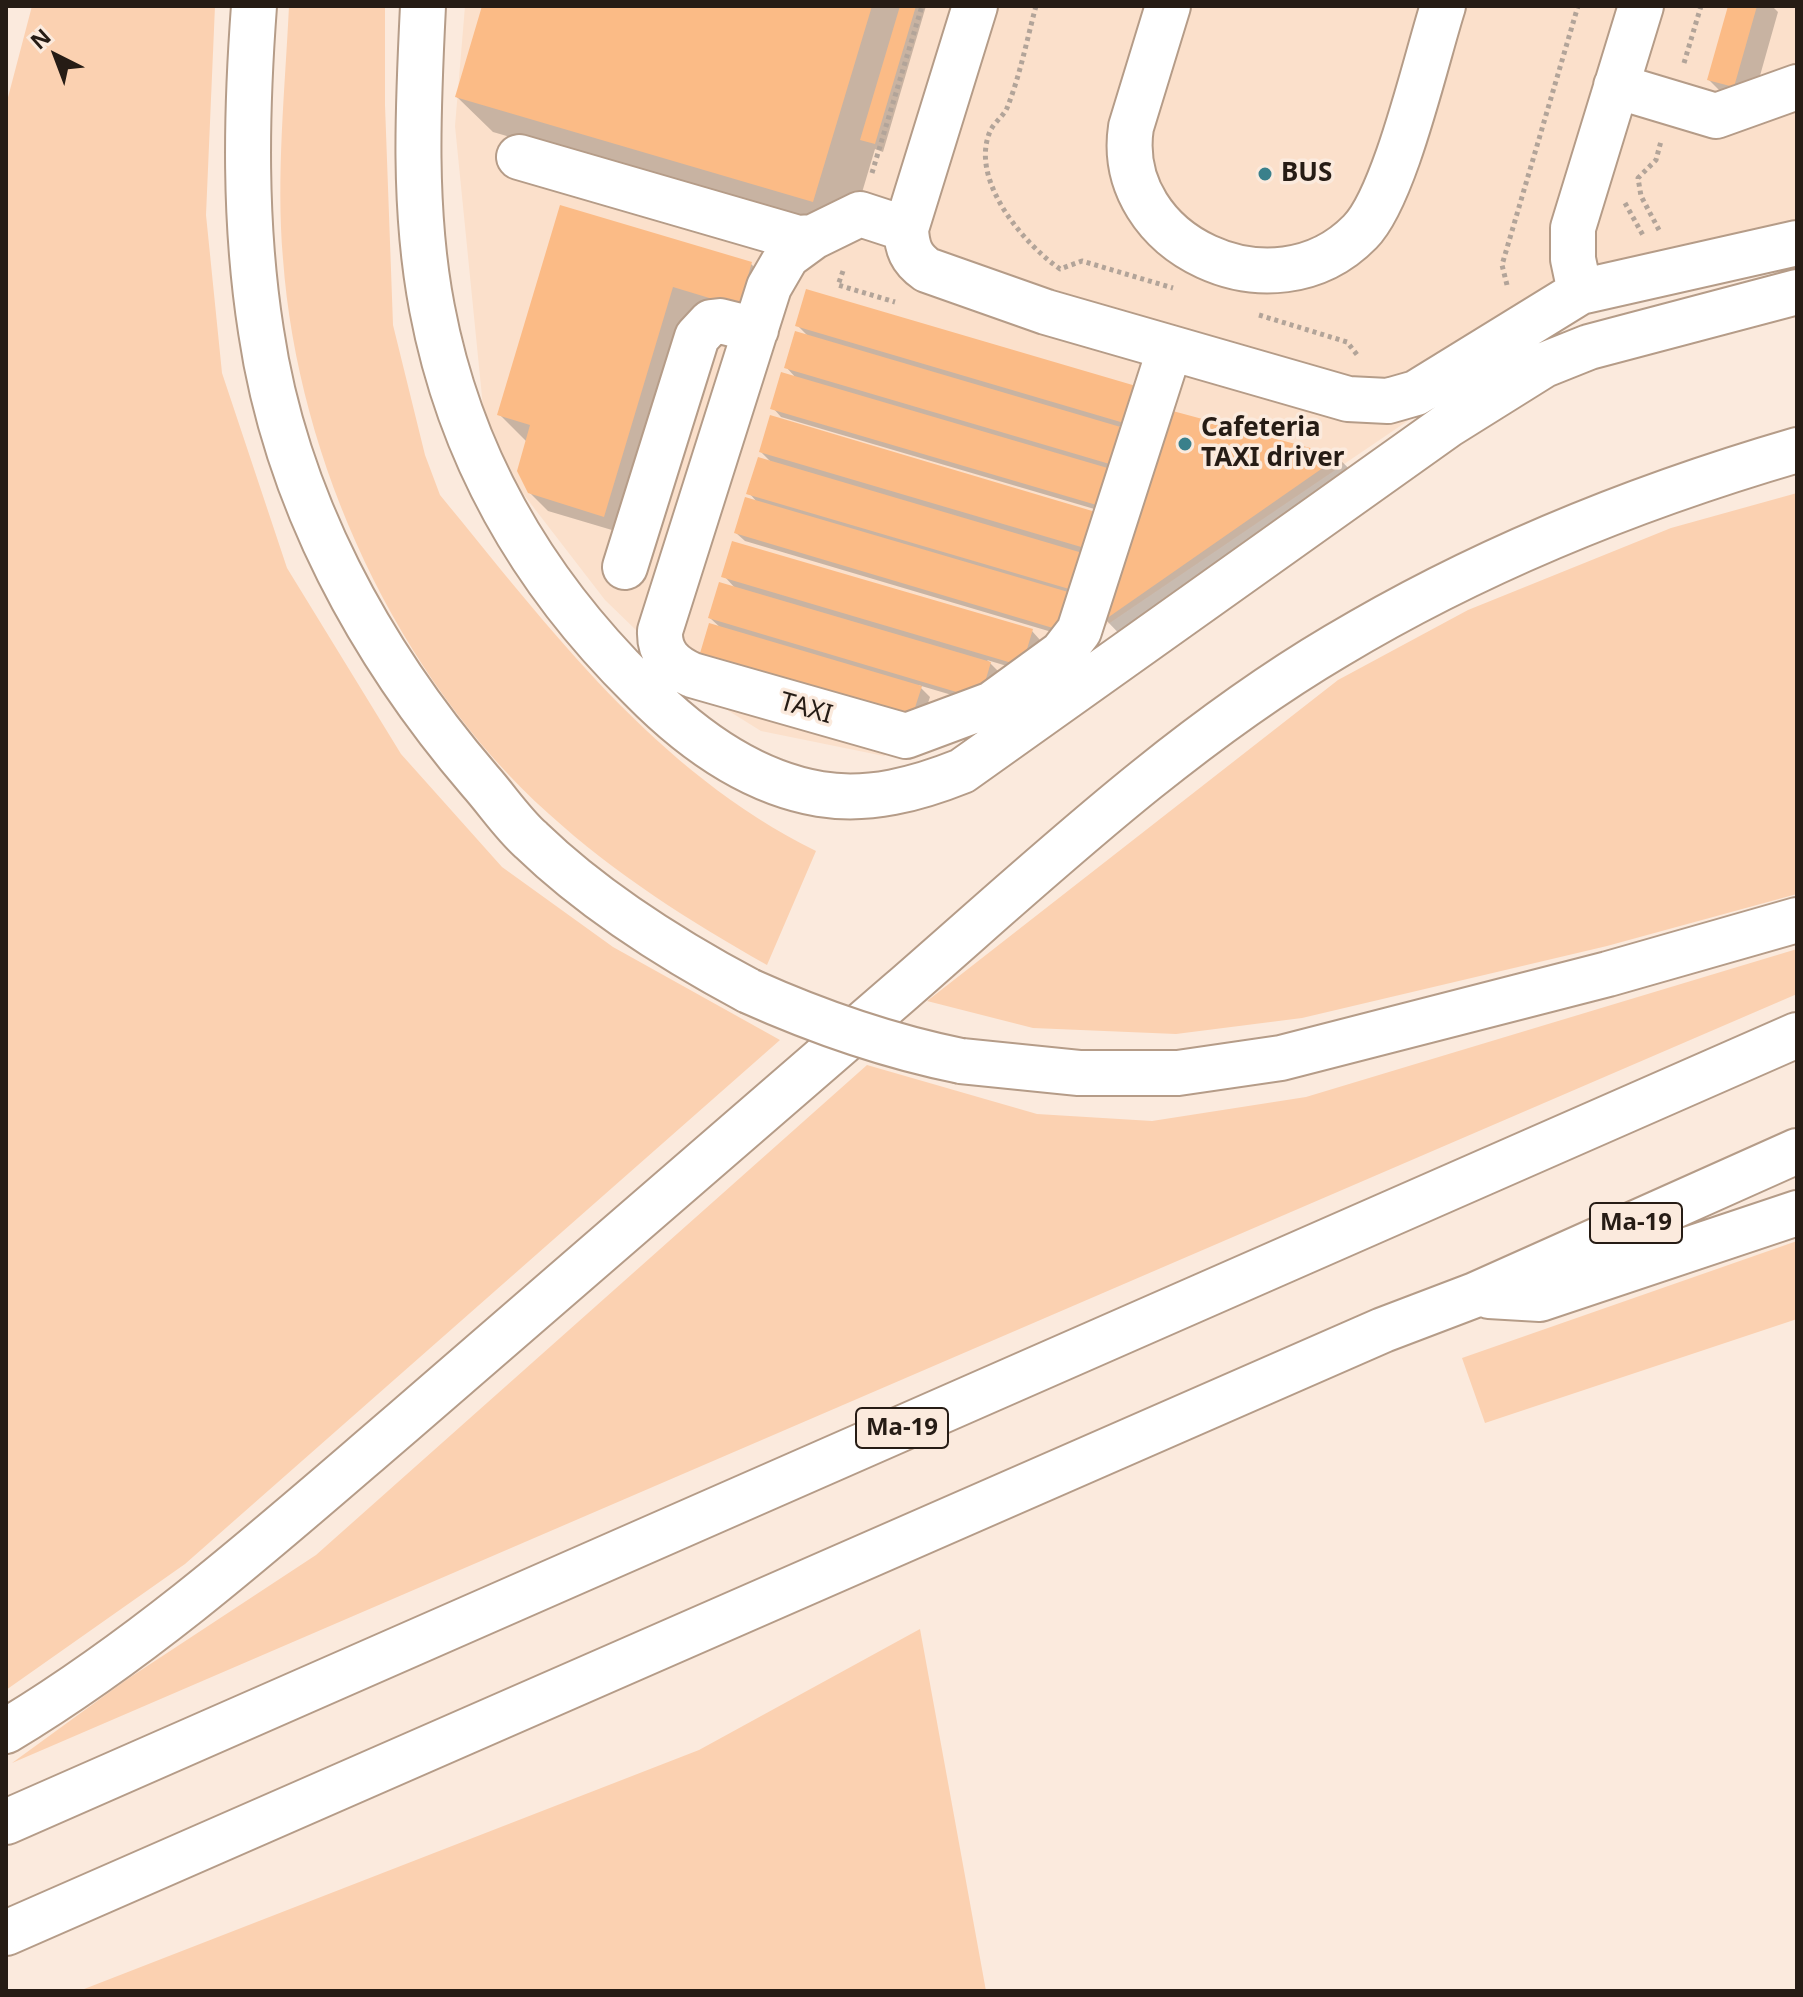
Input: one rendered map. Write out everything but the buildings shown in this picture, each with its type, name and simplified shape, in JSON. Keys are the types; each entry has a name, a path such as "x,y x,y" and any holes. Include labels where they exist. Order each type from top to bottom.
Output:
{"main road":[{"path":"254,6 247,144 251,247 261,333 283,427 312,514 359,614 405,685 451,747 530,840 595,894 697,964 749,991 867,1038 961,1061 1079,1073 1178,1073 1281,1058 1593,979 1797,920"},
{"path":"423,6 419,198 424,261 444,361 461,417 505,513 560,600 606,654 666,713 719,754 752,772 821,794 893,793 962,771 1448,425 1544,365 1589,347 1797,292"},
{"path":"975,6 906,229 909,252 927,270 1046,312 1170,348 1348,399 1388,401 1416,393 1580,292 1797,243"},
{"path":"1168,6 1131,127 1128,147 1135,181 1164,223 1198,254 1217,264 1252,271 1285,270 1321,258 1349,242 1375,214 1443,6"},
{"path":"1580,292 1573,259 1573,228 1641,6"},
{"path":"1616,86 1716,116 1797,87"},
{"path":"519,157 798,238 813,237"},
{"name":"TAXI","path":"906,229 860,214 798,246 775,271 660,631 662,651 679,669 906,736 992,704 1062,653 1079,631 1170,348"},
{"path":"625,567 697,337 711,322 720,321 756,330"},
{"path":"6,1731 127,1647 294,1515 1039,870 1245,706 1333,647 1412,603 1582,522 1693,481 1797,450"},
{"name":"Ma-19","path":"6,1822 1797,1035"},
{"name":"Ma-19","path":"6,1933 1383,1330 1475,1295 1797,1151"},
{"path":"1475,1295 1540,1299 1797,1213"}],"path":[{"path":"1503,290 1508,282 1502,265 1578,6"},
{"path":"1348,399 1358,356 1372,358"}],"shaded area":[{"path":"32,6 215,6 206,215 222,373 287,568 401,754 502,867 613,947 780,1040 185,1564 6,1690 6,105"},
{"path":"289,6 385,6 385,105 393,325 425,455 440,495 565,646 656,739 705,781 758,818 816,851 767,965 654,896 600,857 549,814 495,759 445,698 402,632 365,561 334,488 310,412 293,336 283,259 280,196"},
{"path":"465,6 1797,6 1797,259 1583,302 1092,635 884,756 761,731 703,695 605,600 487,447 455,126"},
{"path":"1797,493 1797,894 1607,946 1302,1018 1176,1034 1033,1028 927,1001 1338,680 1468,610 1671,528"},
{"path":"1797,949 1797,994 12,1763 126,1680 316,1555 867,1065 1037,1114 1152,1121 1306,1097"},
{"path":"1797,1241 1797,1319 1485,1423 1462,1358"},
{"path":"920,1629 986,1991 79,1991 699,1750"}],"place":[{"name":"BUS","path":"1265,174"},
{"name":"Cafeteria TAXI driver","path":"1185,444"}]}
